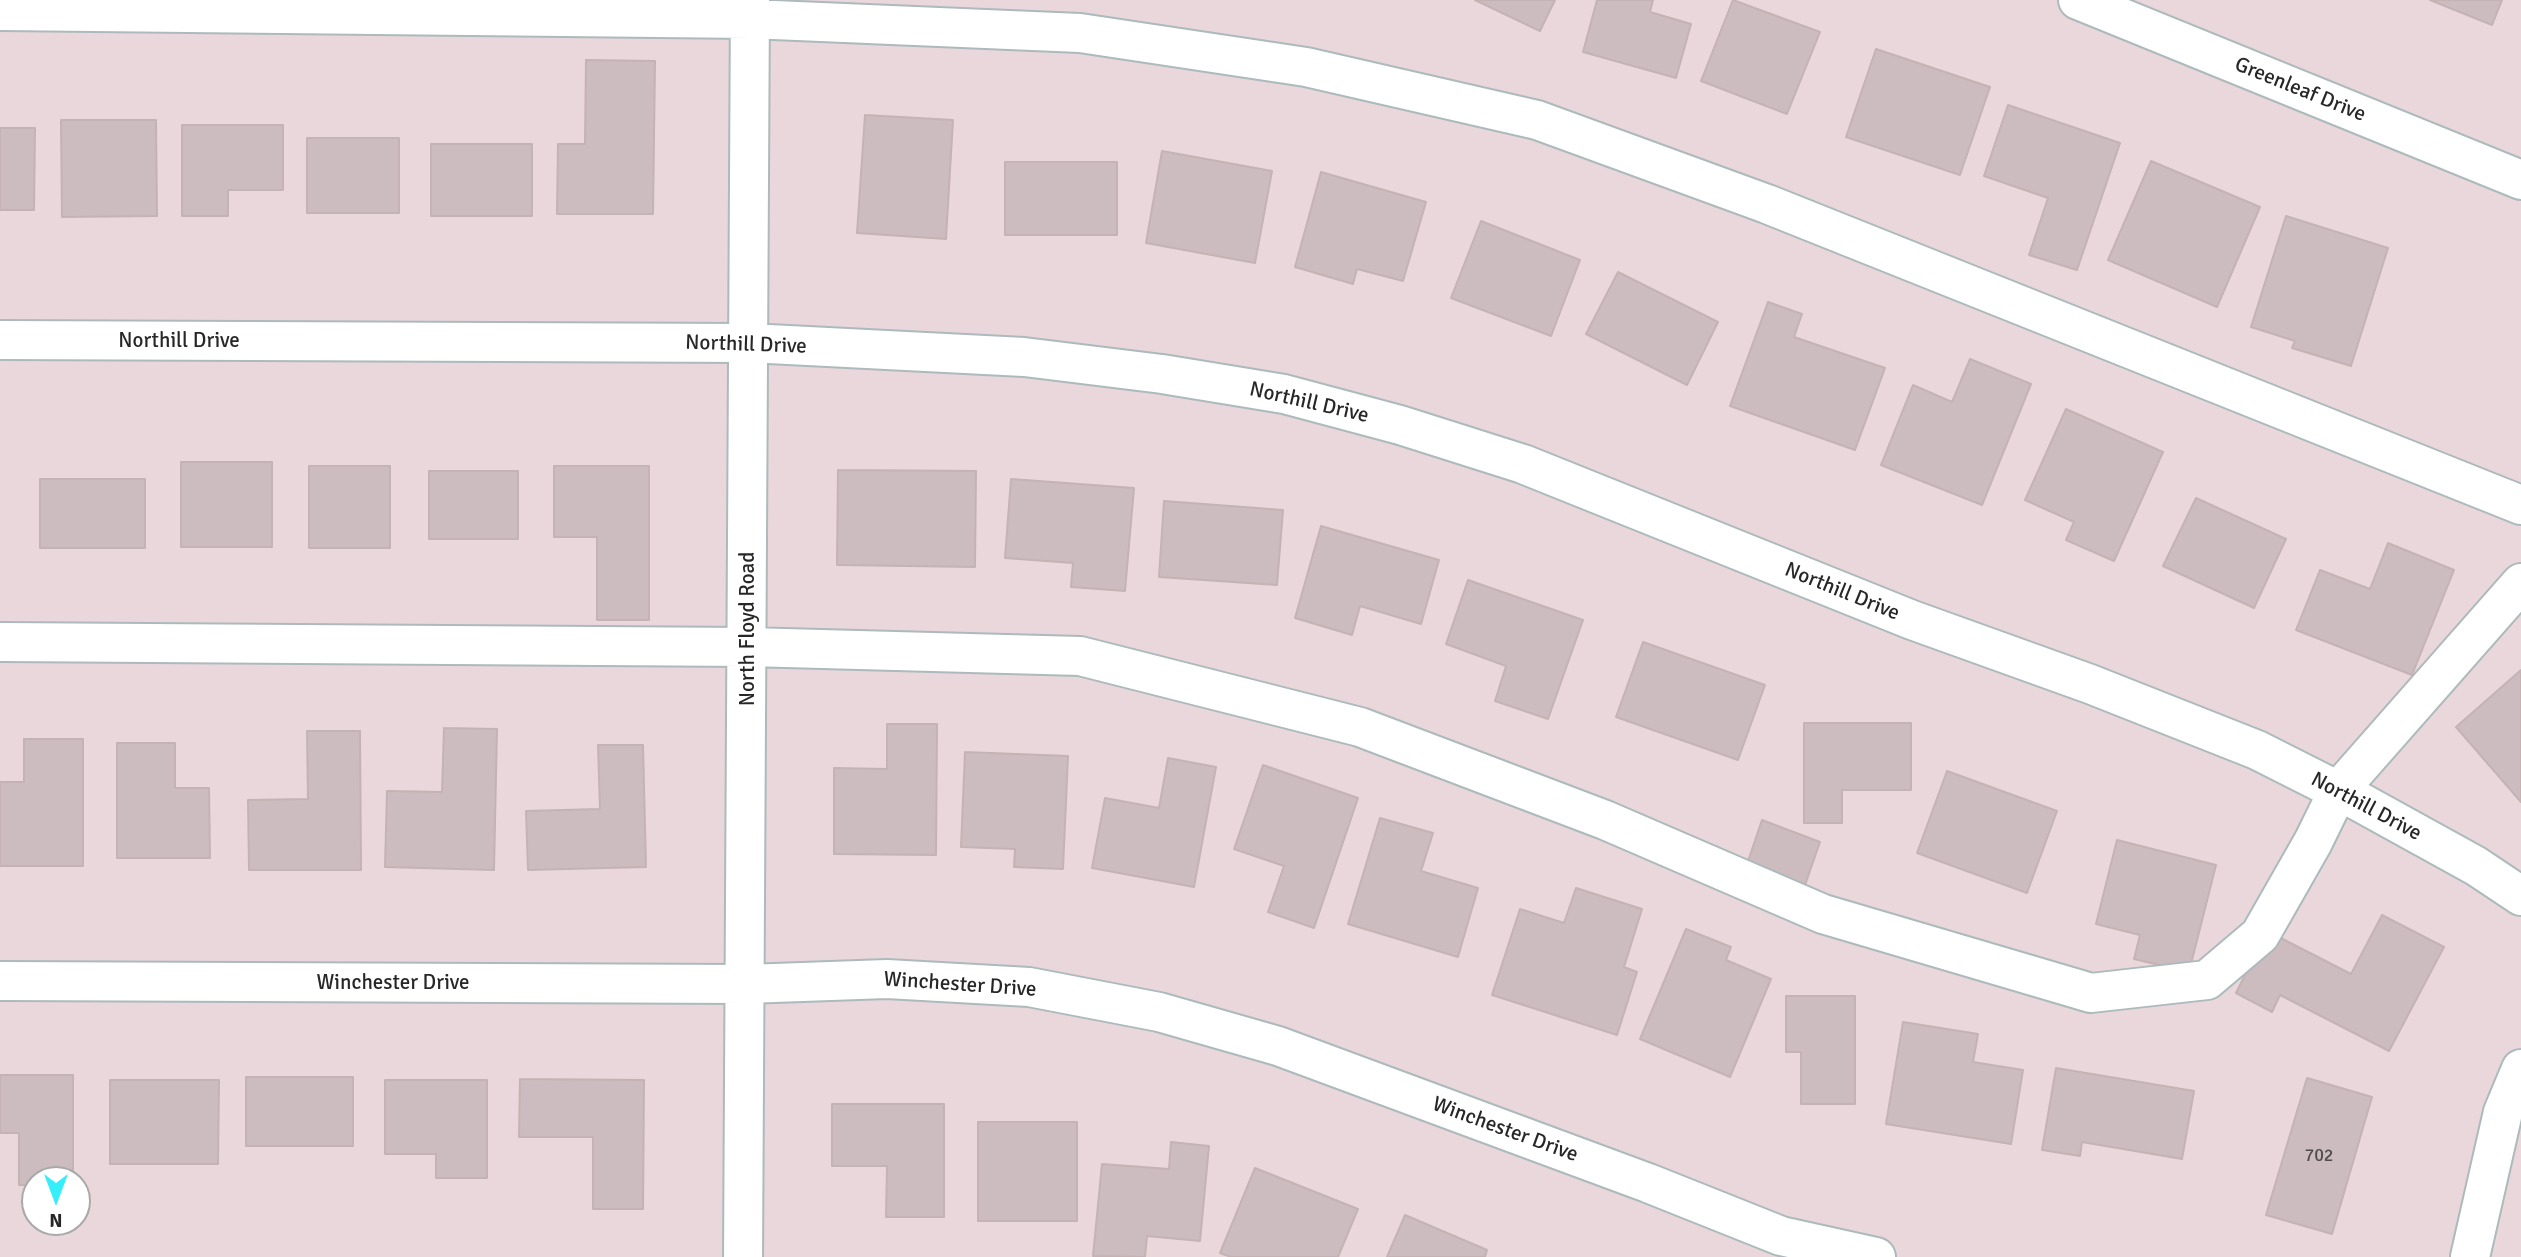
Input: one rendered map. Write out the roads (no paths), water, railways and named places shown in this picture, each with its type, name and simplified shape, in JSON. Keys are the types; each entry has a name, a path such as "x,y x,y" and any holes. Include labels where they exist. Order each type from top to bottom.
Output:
{"street":[{"name":"Greenleaf Drive","path":"2078,0 2521,180"},
{"path":"0,11 750,10 1080,33 1306,68 1537,120 1767,204 2521,505"},
{"name":"North Floyd Road","path":"743,1257 750,10"},
{"name":"Northill Drive","path":"0,340 749,343 1024,357 1148,372 1284,394 1401,425 1523,464 1912,620 2090,684 2257,750 2476,866 2521,896"},
{"path":"0,642 748,647 1080,656 1360,727 1605,820 1823,914 2091,993 2207,980 2260,935 2313,842 2338,791 2521,583"},
{"name":"Winchester Drive","path":"0,981 746,984 887,979 1029,987 1159,1012 1278,1046 1648,1183 1781,1236 1876,1257"},
{"path":"2470,1257 2502,1112 2521,1069"}]}
